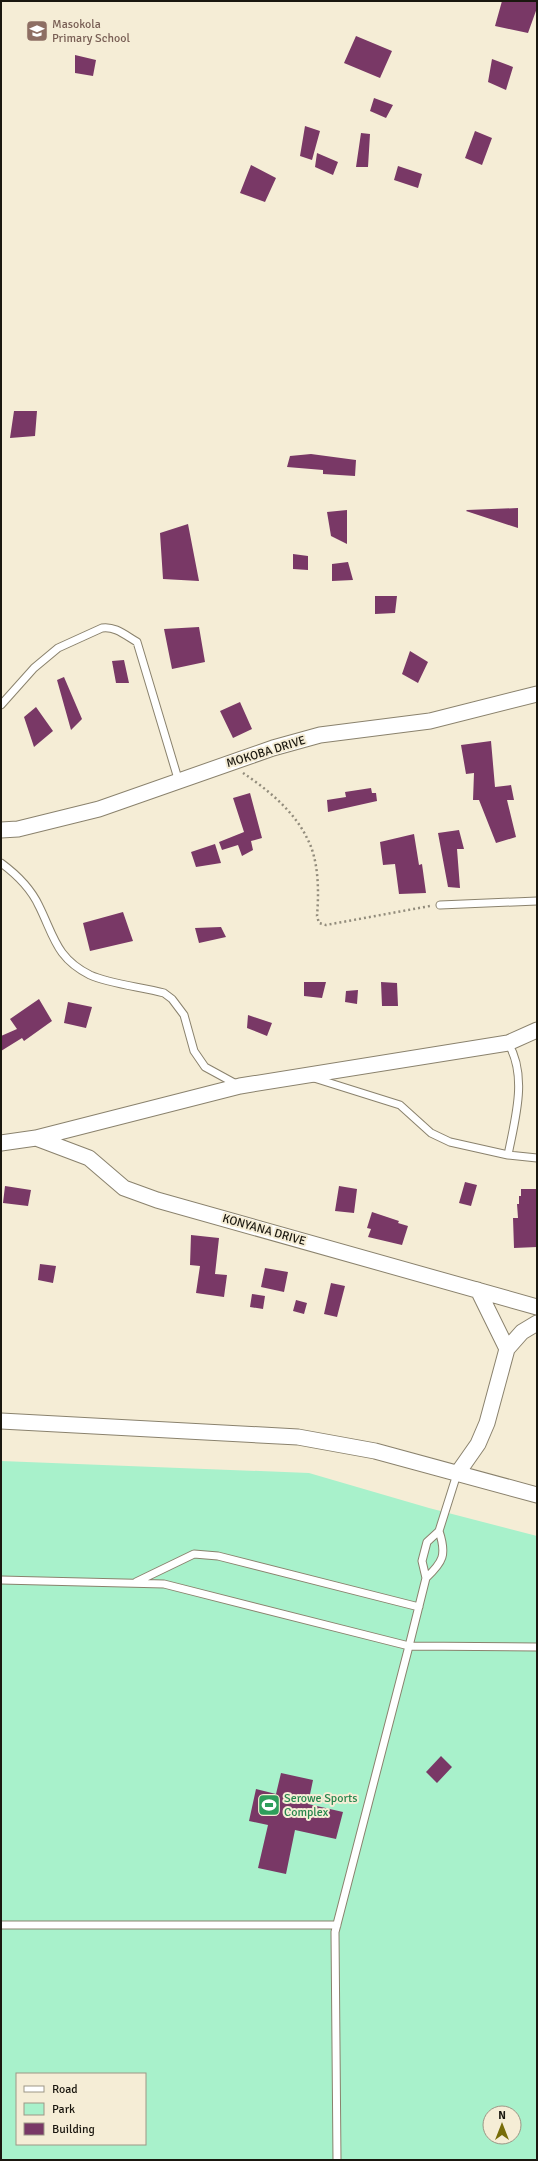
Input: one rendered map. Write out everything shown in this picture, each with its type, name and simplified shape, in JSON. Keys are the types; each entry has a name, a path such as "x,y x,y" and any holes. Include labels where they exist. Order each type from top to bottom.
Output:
{"street":[{"name":"MOKOBA DRIVE","path":"1,830 18,829 99,809 179,782 228,763 273,748 320,735 430,721 537,694"},
{"path":"36,1138 240,1086 508,1043 537,1030"},
{"name":"KONYANA DRIVE","path":"1,1143 36,1138 89,1158 124,1188 157,1200 537,1308"},
{"path":"478,1290 506,1349"},
{"path":"457,1474 478,1444 487,1423 506,1349 522,1332 537,1323"},
{"path":"1,1421 298,1437 374,1451 537,1495"}],"lane":[{"path":"1,705 34,668 58,648 102,628 109,627 116,629 137,642 179,782"},
{"path":"1,863 16,874 38,905 56,948 90,975 164,993 172,999 184,1015 194,1051 205,1067 240,1086"},
{"path":"440,905 537,901"},
{"path":"508,1043 515,1054 518,1071 515,1121 508,1155"},
{"path":"306,1075 400,1105 431,1133 450,1142 508,1155 537,1158"},
{"path":"337,2160 335,1940 337,1926 426,1578 422,1561 427,1542 439,1531 457,1474"},
{"path":"426,1578 439,1566 444,1547 439,1531"},
{"path":"134,1583 194,1554 218,1556 419,1607"},
{"path":"1,1580 164,1584 409,1646 537,1647"},
{"path":"1,1926 337,1926"}],"path":[{"path":"228,763 258,783 273,796 290,814 308,838 316,868 317,916 319,923 326,925 440,905"}],"green space":[{"name":"Serowe Sports Complex","path":"1,1461 309,1473 429,1508 537,1536 537,2160 1,2160"}],"building":[{"path":"502,1 537,1 537,8 528,33 495,26"},
{"path":"356,36 392,51 380,78 344,63"},
{"path":"75,55 96,60 93,76 75,73"},
{"path":"492,59 513,67 506,90 488,82"},
{"path":"374,98 393,105 386,118 370,111"},
{"path":"305,126 320,131 312,160 300,156"},
{"path":"475,131 492,138 482,165 465,158"},
{"path":"361,133 370,134 368,167 356,167"},
{"path":"317,153 338,162 333,175 315,167"},
{"path":"251,165 276,178 265,202 240,193"},
{"path":"398,166 422,174 418,188 394,180"},
{"path":"14,411 37,411 35,436 10,438"},
{"path":"311,454 356,460 355,476 323,474 323,470 287,467 290,456"},
{"path":"518,508 518,528 466,511 467,510"},
{"path":"347,510 347,544 331,536 327,512"},
{"path":"188,524 199,581 163,579 160,533"},
{"path":"293,554 308,556 308,570 293,569"},
{"path":"348,562 353,580 332,581 332,564"},
{"path":"375,596 397,596 395,613 375,614"},
{"path":"199,627 205,662 172,669 164,629"},
{"path":"410,651 428,662 418,683 402,674"},
{"path":"124,660 129,683 116,683 112,661"},
{"path":"64,677 82,719 71,730 57,680"},
{"path":"240,702 252,729 233,738 220,711"},
{"path":"36,707 53,731 34,747 24,717"},
{"path":"491,741 495,787 511,785 514,800 507,800 516,837 496,843 479,800 473,800 474,773 466,774 461,745"},
{"path":"371,788 372,793 376,793 377,801 328,812 327,800 346,797 345,792"},
{"path":"250,793 262,838 251,841 253,850 242,856 238,845 222,850 219,842 244,832 233,798"},
{"path":"459,830 464,849 457,849 460,888 448,887 438,833"},
{"path":"414,834 419,865 422,864 426,893 399,894 395,864 383,865 380,842"},
{"path":"215,844 221,863 196,867 191,852"},
{"path":"123,912 133,941 90,951 83,923"},
{"path":"221,927 226,937 199,943 195,928"},
{"path":"304,982 326,982 322,998 304,996"},
{"path":"381,982 397,983 398,1006 382,1006"},
{"path":"358,990 357,1004 345,1002 346,991"},
{"path":"39,999 52,1021 24,1041 22,1038 1,1051 1,1036 17,1029 10,1019"},
{"path":"68,1002 92,1007 86,1028 64,1023"},
{"path":"248,1015 272,1023 267,1036 247,1028"},
{"path":"465,1182 477,1185 471,1206 459,1203"},
{"path":"5,1186 31,1190 28,1206 3,1203"},
{"path":"339,1186 357,1189 354,1213 335,1211"},
{"path":"521,1189 536,1189 537,1247 514,1248 513,1218 518,1218 517,1204 519,1204"},
{"path":"372,1212 399,1221 398,1223 408,1226 402,1245 368,1237 371,1229 367,1228"},
{"path":"191,1235 219,1238 215,1274 227,1275 224,1297 196,1293 200,1266 190,1265"},
{"path":"40,1264 56,1266 53,1283 38,1280"},
{"path":"265,1268 288,1272 284,1292 261,1287"},
{"path":"331,1283 345,1286 337,1317 324,1314"},
{"path":"252,1294 265,1296 263,1309 250,1307"},
{"path":"296,1300 307,1303 304,1314 293,1311"},
{"path":"441,1756 452,1767 437,1783 426,1772"},
{"path":"281,1773 313,1780 308,1804 343,1812 336,1839 295,1830 286,1874 258,1868 268,1825 249,1821 256,1789 276,1794"}],"place":[{"name":"Masokola Primary School","path":"37,31"},
{"name":"Serowe Sports Complex","path":"269,1805"}]}
